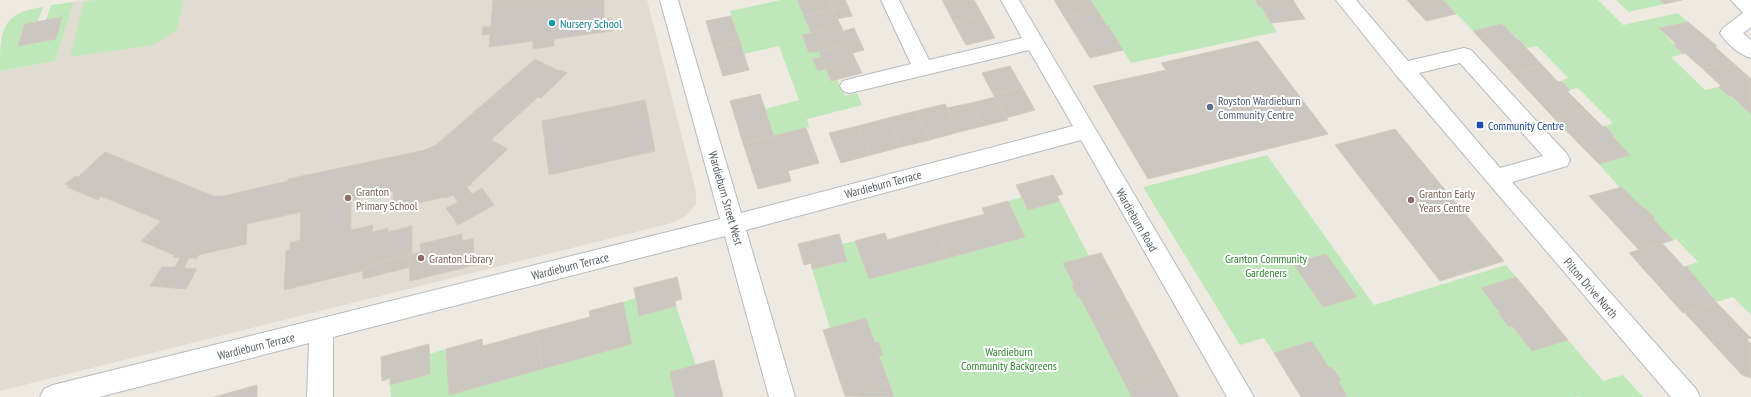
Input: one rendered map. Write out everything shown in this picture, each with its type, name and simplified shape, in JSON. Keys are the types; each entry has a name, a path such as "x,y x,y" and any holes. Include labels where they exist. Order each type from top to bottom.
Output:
{"street":[{"name":"Wardieburn Street West","path":"669,0 782,397"},
{"path":"890,0 923,68"},
{"name":"Wardieburn Road","path":"1010,0 1241,397"},
{"name":"Pilton Drive North","path":"1345,0 1496,178 1687,397"},
{"path":"1740,0 1751,10"},
{"path":"1751,17 1730,33 1751,51"},
{"path":"850,86 1035,42"},
{"path":"1403,70 1464,55 1560,160 1496,178"},
{"name":"Wardieburn Terrace","path":"54,397 733,224 1085,131"},
{"path":"320,397 321,329"}],"shaded area":[{"name":"Granton Primary School","path":"86,0 647,0 696,192 696,204 687,215 672,223 0,391 0,71 55,61 74,2"}],"green space":[{"path":"97,0 184,0 177,30 153,45 70,57 84,2"},
{"path":"781,0 797,0 811,33 802,36 809,53 819,51 821,57 813,59 818,70 826,69 837,79 845,96 857,93 862,105 807,119 809,127 774,136 765,109 799,100 779,46 744,54 730,11"},
{"path":"1090,0 1255,0 1259,7 1261,6 1277,32 1131,63 1112,33 1113,32 1108,25 1107,26"},
{"path":"1443,0 1598,0 1623,25 1678,13 1688,22 1659,28 1683,54 1671,57 1705,90 1719,87 1751,114 1751,315 1733,297 1716,302 1686,266 1698,262 1676,239 1673,240 1653,219 1655,218 1645,208 1643,208 1622,187 1620,188 1599,164 1630,155 1612,136 1605,126 1613,123 1578,88 1570,90 1561,81 1568,78 1537,46 1528,48 1502,24 1473,31"},
{"path":"1616,0 1660,0 1664,4 1629,12"},
{"path":"74,2 55,61 0,71 2,35 10,19 29,10 43,7 38,21 25,24 18,45 55,39 62,18 46,20 51,5"},
{"name":"Granton Community Gardeners","path":"1267,155 1374,305 1506,265 1516,277 1481,289 1500,313 1498,314 1509,327 1512,326 1532,351 1568,340 1603,381 1623,375 1643,397 1348,397 1338,381 1341,380 1333,367 1329,368 1312,341 1274,353 1264,338 1240,345 1143,187"},
{"name":"Wardieburn Community Backgreens","path":"1022,197 1028,209 1060,201 1089,256 1064,263 1074,285 1072,286 1078,297 1080,297 1132,397 894,397 866,318 830,328 812,269 847,261 842,244 855,241 869,279 1025,237 1008,201"},
{"path":"636,298 639,316 676,306 696,365 671,372 675,397 391,397 390,385 430,374 429,354 446,349 449,394 632,344 623,302"}],"building":[{"name":"Nursery School","path":"493,0 604,0 604,19 612,18 612,31 554,39 554,46 533,49 533,41 489,47 490,34 482,35 483,27 491,26"},
{"path":"797,0 829,0 833,10 804,16"},
{"path":"829,0 845,0 848,6 833,10"},
{"path":"942,0 974,0 982,14 953,21"},
{"path":"1054,0 1090,0 1097,10 1065,18"},
{"path":"1255,0 1293,0 1305,19 1271,23 1261,6 1259,7"},
{"path":"1407,0 1443,0 1456,14 1426,21"},
{"path":"1660,0 1682,0 1664,4"},
{"path":"848,6 852,16 837,19 833,10"},
{"path":"833,10 841,26 811,33 804,16"},
{"path":"1097,10 1123,50 1090,58 1065,18"},
{"path":"982,14 995,38 966,45 953,21"},
{"path":"731,16 740,42 714,48 706,21"},
{"path":"62,17 56,39 18,46 25,24"},
{"path":"1688,22 1717,46 1715,47 1732,62 1703,69 1685,53 1683,54 1674,45 1676,44 1659,28"},
{"path":"1502,24 1543,66 1512,73 1473,31"},
{"path":"841,26 848,43 819,51 811,33"},
{"path":"854,28 860,41 848,43 843,31"},
{"path":"811,33 819,51 809,53 802,35"},
{"path":"860,41 864,50 853,53 848,43"},
{"path":"1258,41 1328,134 1148,179 1093,86 1166,70 1161,63"},
{"path":"740,42 749,70 723,76 714,48"},
{"path":"848,43 856,61 826,69 819,51"},
{"path":"821,57 826,69 818,71 813,59"},
{"path":"535,59 559,71 560,70 567,73 541,98 538,97 491,140 508,149 467,187 472,194 482,188 494,205 458,225 446,208 458,202 453,195 446,198 393,209 393,191 351,200 351,230 373,225 372,232 388,228 388,232 412,226 412,254 365,266 366,270 284,290 286,250 290,250 290,243 300,240 301,212 247,224 246,244 199,255 196,259 189,258 184,268 197,269 186,289 150,286 162,267 175,267 180,258 173,257 174,255 141,241 161,221 101,196 98,200 67,187 69,185 65,184 75,176 78,177 105,152 213,196 223,196 288,181 288,179 425,150 436,145"},
{"path":"856,61 862,73 831,81 826,69"},
{"path":"1732,62 1751,79 1751,114 1719,87 1721,86 1703,69"},
{"path":"1010,66 1022,87 993,94 982,73"},
{"path":"1543,66 1558,82 1561,81 1570,90 1567,91 1585,109 1553,117 1512,73"},
{"path":"1022,87 1035,110 1006,118 993,94"},
{"path":"760,94 774,136 743,143 730,101"},
{"path":"995,97 1008,120 983,126 971,103"},
{"path":"645,100 655,151 549,175 542,121"},
{"path":"971,103 983,126 959,132 947,108"},
{"path":"945,104 959,132 930,140 916,111"},
{"path":"1585,109 1603,127 1605,126 1614,136 1612,136 1630,155 1599,164 1553,117"},
{"path":"916,111 930,140 901,147 888,118"},
{"path":"888,118 901,147 871,155 858,126"},
{"path":"858,126 871,155 841,163 829,133"},
{"path":"806,128 819,163 788,171 791,181 758,189 743,143"},
{"path":"1395,129 1504,261 1440,281 1335,145"},
{"path":"1053,175 1063,194 1057,196 1060,201 1028,210 1016,185"},
{"path":"1622,187 1655,218 1653,219 1673,240 1639,250 1589,196"},
{"path":"1008,201 1025,237 948,258 935,227 985,214 982,208"},
{"path":"935,227 948,258 869,279 855,241 885,233 887,240"},
{"path":"462,234 462,241 473,238 475,265 410,281 409,255 421,251 420,244"},
{"path":"839,234 847,261 812,269 811,263 804,265 798,244"},
{"path":"1662,243 1684,267 1686,266 1716,302 1683,313 1629,253"},
{"path":"1101,253 1132,310 1093,322 1080,297 1078,297 1072,286 1074,285 1063,263"},
{"path":"1326,254 1357,297 1323,307 1293,263"},
{"path":"409,255 410,267 363,279 363,271 366,270 365,266"},
{"path":"677,277 682,299 675,301 676,306 639,316 634,288"},
{"path":"1516,277 1568,340 1532,351 1512,326 1509,327 1481,288"},
{"path":"623,302 632,344 542,369 537,331 590,317 589,311"},
{"path":"1716,302 1751,338 1747,340 1751,344 1751,378 1742,375 1684,312"},
{"path":"1132,310 1166,373 1126,386 1093,322"},
{"path":"866,318 875,343 878,342 883,355 879,356 889,383 845,396 823,330"},
{"path":"537,331 542,369 449,395 446,349 482,339 483,346"},
{"path":"1312,341 1329,368 1332,367 1341,380 1338,381 1348,397 1301,397 1274,353"},
{"path":"429,344 430,374 390,385 390,378 382,381 381,357"},
{"path":"714,360 723,397 675,397 670,372"},
{"path":"1166,373 1179,397 1132,397 1126,386"},
{"path":"889,383 894,397 845,396"},
{"path":"257,385 257,397 214,397"}],"place":[{"name":"Nursery School","path":"552,23"},
{"name":"Royston Wardieburn Community Centre","path":"1210,107"},
{"name":"Community Centre","path":"1480,125"},
{"name":"Granton Primary School","path":"348,198"},
{"name":"Granton Early Years Centre","path":"1411,200"},
{"name":"Granton Library","path":"421,258"}]}
